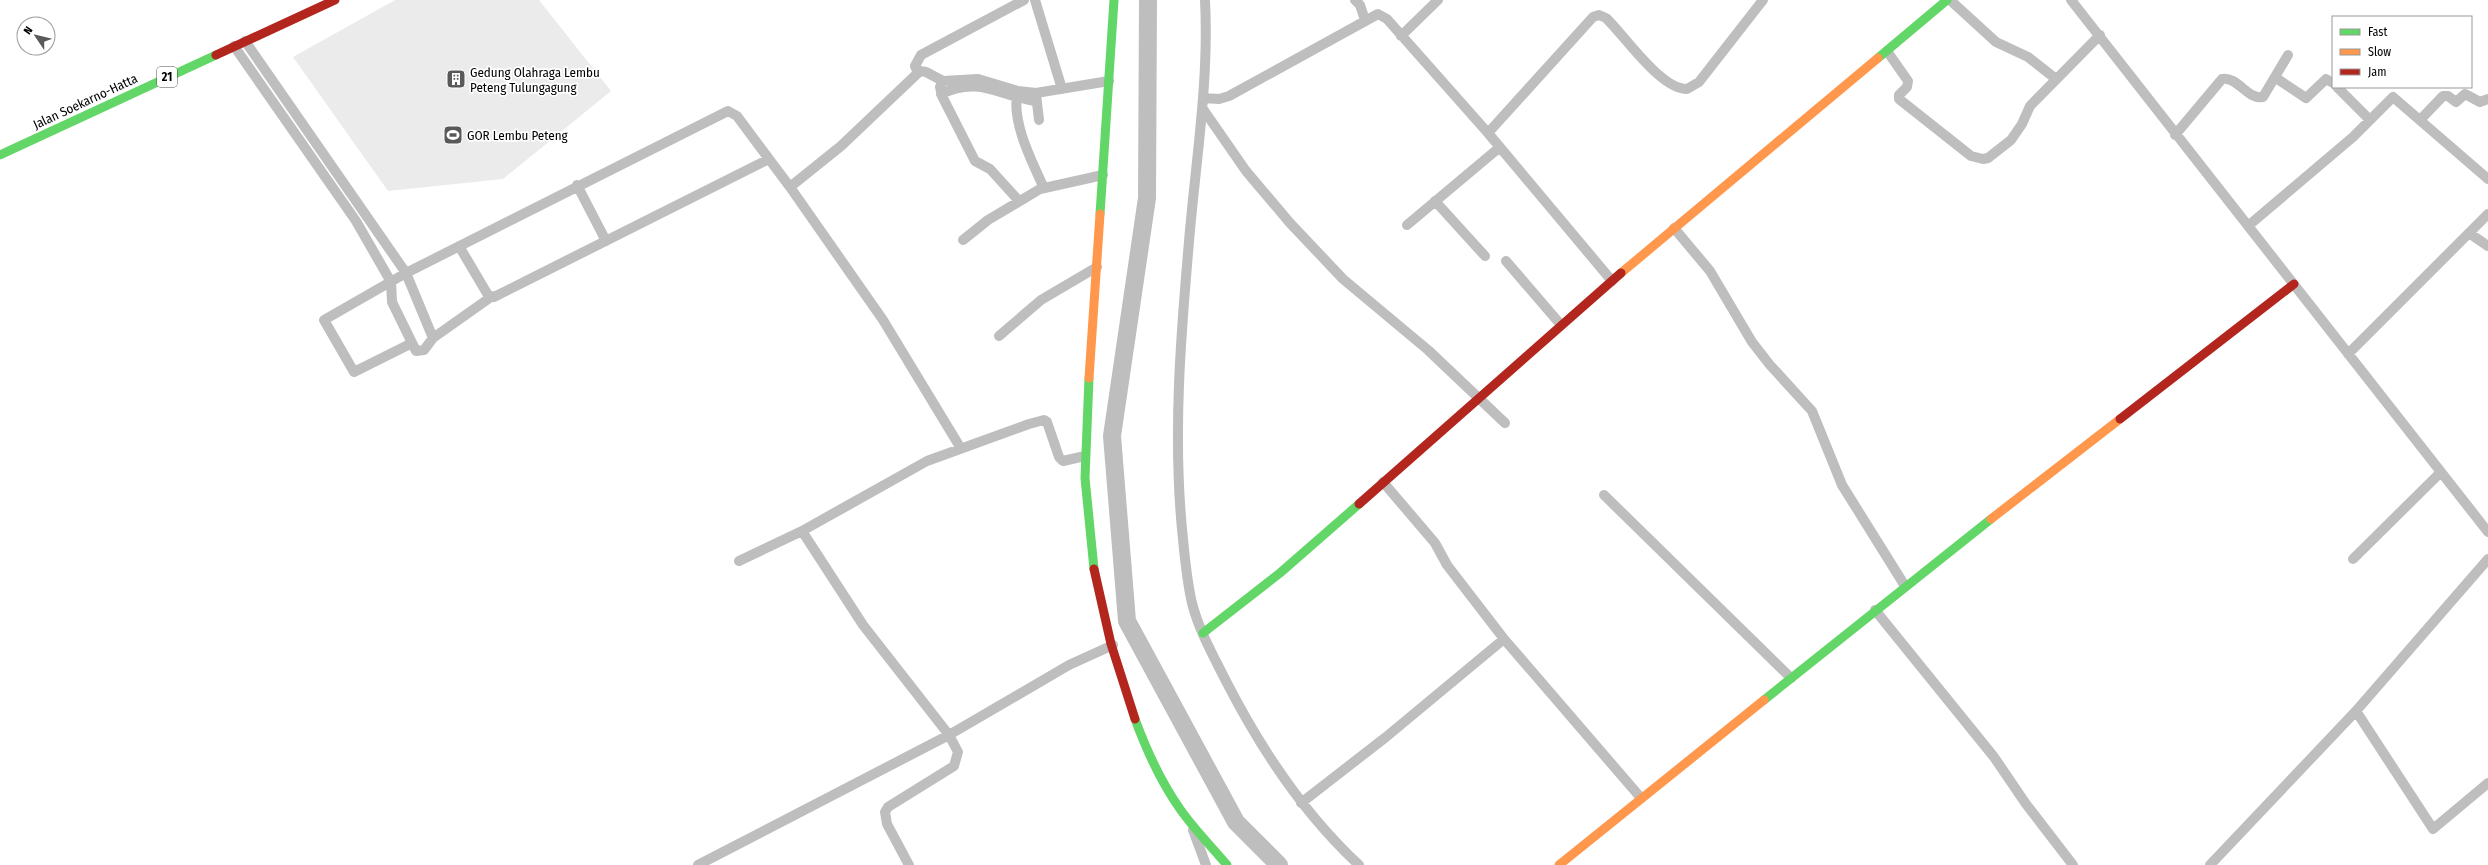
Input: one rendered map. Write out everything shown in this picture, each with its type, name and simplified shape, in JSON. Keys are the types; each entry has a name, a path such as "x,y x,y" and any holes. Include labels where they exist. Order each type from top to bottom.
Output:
{"main road":[{"name":"Jalan Soekarno-Hatta","path":"0,155 335,0"},
{"path":"1114,0 1097,267 1091,327 1085,456 1086,502 1092,553 1112,645 1141,733 1167,786 1190,822 1227,865"},
{"path":"1202,633 1280,573 1477,398 1612,281 1948,0"},
{"path":"1559,865 1905,586 2294,284"}],"street":[{"path":"918,73 915,66 921,55 1024,0"},
{"path":"1036,0 1062,88"},
{"path":"1205,0 1204,98 1184,307 1178,467 1180,509 1188,585 1194,611 1202,633 1245,717 1301,803 1359,865"},
{"path":"1355,0 1360,5 1365,20"},
{"path":"1401,36 1438,0"},
{"path":"1488,133 1588,20 1596,16 1602,16 1612,23 1642,59 1656,72 1678,87 1687,89 1699,82 1763,0"},
{"path":"1948,0 1996,42 2028,58 2056,79"},
{"path":"2071,0 2100,35 2175,135 2488,532"},
{"path":"1204,98 1219,99 1229,96 1365,20 1381,15 1488,133 1612,281"},
{"path":"1887,51 1908,81 1908,87 1898,97 1899,99 1957,147 1977,158 1988,158 2003,147 2018,130 2030,106 2100,35"},
{"path":"245,41 367,214 406,273 433,338"},
{"path":"234,46 356,221 391,282 392,302 416,351 421,351 433,338 491,297 606,241 769,158"},
{"path":"2175,135 2222,79 2231,80 2258,98 2267,93 2288,55"},
{"path":"790,187 841,146 918,73 926,72 943,81 978,79 1017,95"},
{"path":"2276,78 2306,98 2326,79 2332,82"},
{"path":"941,94 956,87 967,85 994,89 1017,95 1036,97 1062,88 1109,80"},
{"path":"943,81 940,87 941,94 976,161 990,168 1019,201"},
{"path":"2338,88 2370,120"},
{"path":"2420,120 2443,96 2448,96 2456,102 2465,94 2480,102 2488,99"},
{"path":"1017,95 1022,133 1044,188"},
{"path":"1036,97 1039,120"},
{"path":"2248,226 2353,137 2393,97 2488,179"},
{"path":"1203,109 1246,171 1290,223 1343,279 1428,350 1477,398 1506,423"},
{"path":"412,343 354,372 324,320 406,273 577,185 728,111 737,116 769,158 883,320 960,447"},
{"path":"304,146 313,139"},
{"path":"1407,225 1500,147"},
{"path":"962,240 1019,201 1044,188 1103,175"},
{"path":"577,185 606,241"},
{"path":"1435,201 1485,256"},
{"path":"356,221 367,214"},
{"path":"2348,354 2470,234 2488,214"},
{"path":"1674,228 1710,272 1752,342 1770,365 1812,411 1842,484 1905,586"},
{"path":"2470,234 2488,246"},
{"path":"459,246 491,297"},
{"path":"1506,261 1561,325"},
{"path":"999,336 1041,300 1097,267"},
{"path":"739,561 802,531 927,461 960,447 1044,420 1047,422 1061,460 1065,461 1085,456"},
{"path":"2353,559 2441,472"},
{"path":"1383,482 1435,543 1447,565 1504,639 1641,798"},
{"path":"1604,495 1791,678"},
{"path":"802,531 863,625 949,735 958,752 954,766 888,807 885,812 887,824 909,865"},
{"path":"2210,865 2356,711 2488,559"},
{"path":"1875,610 1994,757 2026,804 2073,865"},
{"path":"1301,803 1386,738 1504,639"},
{"path":"698,865 949,735 1069,665 1112,645"},
{"path":"2356,711 2433,830 2488,783"},
{"path":"1190,822 1206,865"}],"shaded area":[{"name":"GOR Lembu Peteng","path":"395,0 539,0 611,91 503,179 388,191 293,57"}],"waterway":[{"path":"1148,0 1147,198 1112,436 1127,621 1236,822 1279,865"}],"traffic: fast":[{"path":"1100,214 1114,0"},
{"path":"1878,58 1947,0"},
{"path":"0,155 216,55"},
{"path":"1089,378 1085,478 1094,569"},
{"path":"1203,633 1280,573 1359,504"},
{"path":"1764,700 1991,519"},
{"path":"1135,719 1154,765 1166,788 1191,824 1227,865"}],"traffic: slow":[{"path":"1621,273 1878,58"},
{"path":"1089,378 1100,214"},
{"path":"1991,519 2120,419"},
{"path":"1559,865 1764,700"}],"traffic: jam":[{"path":"216,55 335,0"},
{"path":"1359,504 1621,273"},
{"path":"2120,419 2294,284"},
{"path":"1094,569 1111,644 1135,719"}],"place":[{"name":"Gedung Olahraga Lembu Peteng Tulungagung","path":"456,79"},
{"name":"GOR Lembu Peteng","path":"453,135"}]}
